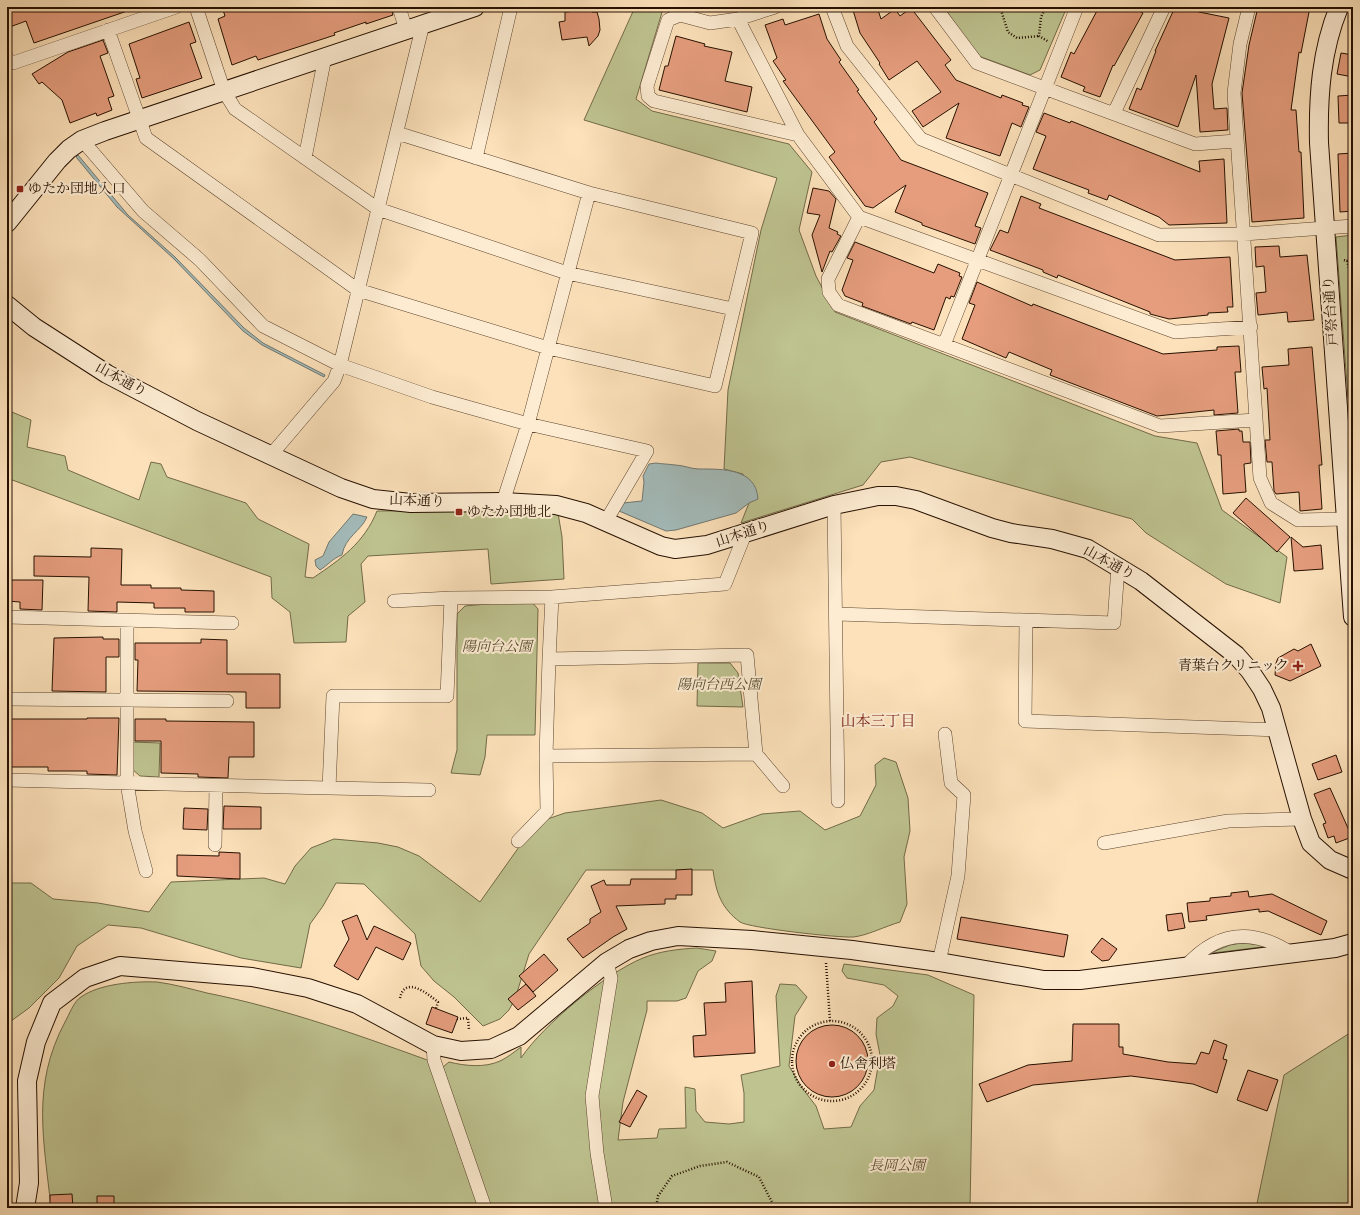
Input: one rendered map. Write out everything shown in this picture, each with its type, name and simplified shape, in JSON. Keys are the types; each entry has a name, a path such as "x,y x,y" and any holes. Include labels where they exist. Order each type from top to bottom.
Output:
{"street":[{"path":"7,59 13,63 176,7"},
{"path":"196,7 224,91 235,109 378,209 567,273 733,309"},
{"path":"271,455 334,381 340,365 397,133 414,27 399,7"},
{"path":"7,223 57,161 82,140 475,7"},
{"path":"476,158 511,7"},
{"path":"775,7 738,19 710,23 680,14 668,20 647,86 648,96 654,100 798,135"},
{"path":"832,7 847,46 921,139 1159,235 1244,234 1353,226"},
{"path":"935,7 976,63 1195,144 1236,141"},
{"path":"944,345 1077,7"},
{"path":"1114,114 1164,7"},
{"path":"1249,7 1240,44 1234,93 1236,141 1251,327 1260,478 1271,503 1298,520 1346,519"},
{"name":"戸祭台通り","path":"1339,7 1324,57 1319,101 1319,143 1353,617"},
{"path":"738,19 798,135 859,217 1175,332 1251,327"},
{"path":"108,30 138,120 146,138 358,290 548,348 715,386 752,233 589,193 397,133"},
{"path":"305,158 325,57"},
{"path":"82,140 143,211 200,260 263,326 340,365 432,397 528,424 646,451 606,521"},
{"path":"503,502 528,424 589,193"},
{"path":"859,217 828,279 829,292 838,305 1160,426 1256,420"},
{"name":"山本通り","path":"7,305 34,327 107,374 197,421 341,488 373,499 410,503 503,502 556,505 571,508 606,521 661,546 675,549 707,545 834,505 878,496 896,496 916,500 992,528 1011,533 1052,539 1088,549 1141,581 1236,655 1262,689 1278,730 1302,819 1311,843 1320,852 1340,866 1353,870"},
{"path":"834,505 837,614 838,801"},
{"path":"394,601 452,598 552,597 725,584 745,534"},
{"path":"837,614 1114,623 1118,567"},
{"path":"518,841 547,811 546,756 552,597"},
{"path":"329,788 333,696 447,696 452,598"},
{"path":"7,617 232,623"},
{"path":"127,620 127,783 135,831 146,870"},
{"path":"1026,620 1025,721 1278,730"},
{"path":"549,659 747,655 756,754 783,786"},
{"path":"7,699 227,701"},
{"path":"939,962 958,876 964,795 951,782 945,734"},
{"path":"546,756 756,754"},
{"path":"7,780 429,790"},
{"path":"215,845 216,786"},
{"path":"1104,843 1228,821 1302,819"},
{"path":"26,1208 29,1183 27,1081 36,1042 52,1003 85,978 120,966 252,977 308,988 357,1004 433,1045 461,1051 491,1048 519,1036 607,962 629,949 651,941 678,936 752,940 825,948 939,962 1044,980 1080,980 1335,948 1353,943"},
{"path":"606,1208 597,1153 592,1096 611,978 607,962"},
{"path":"433,1045 434,1060 485,1208"}],"path":[{"path":"1000,7 1008,32 1017,38 1039,36 1061,47"},
{"path":"1039,36 1042,17 1046,7"},
{"path":"1347,261 1353,255"},
{"path":"825,948 830,1021"},
{"path":"400,998 404,990 410,987 418,988 438,1002 436,1009"},
{"path":"457,1019 468,1018 469,1030"},
{"path":"830,1021 843,1022 855,1028 865,1037 871,1049 873,1062 870,1076 863,1087 852,1096 840,1100 827,1100 814,1097 804,1089 796,1079 792,1066 793,1053 797,1041 806,1031 817,1024 830,1021"},
{"path":"656,1208 658,1196 672,1176 700,1166 727,1162 759,1177 775,1208"}],"green space":[{"path":"635,7 676,7 663,9 636,99 652,111 789,144 812,172 799,230 816,276 835,312 1155,436 1197,443 1222,510 1287,557 1280,603 1226,584 1146,533 1132,519 910,457 881,462 863,485 741,523 749,503 743,474 724,469 728,390 761,230 777,178 584,120"},
{"path":"944,7 1067,7 1040,70 1030,75 976,55"},
{"path":"1353,235 1353,397 1348,398 1336,237"},
{"path":"7,410 31,420 27,447 65,456 68,470 139,500 151,462 161,464 167,477 246,503 258,519 309,544 305,577 313,578 351,549 372,522 377,511 537,510 558,513 562,537 564,579 491,584 488,549 368,556 361,564 365,602 348,616 346,642 294,643 290,612 272,598 271,577 7,478"},
{"name":"陽向台公園","path":"530,600 538,609 535,735 487,735 485,757 480,775 451,773 457,750 457,614 465,606"},
{"name":"陽向台西公園","path":"698,663 730,663 738,673 743,707 697,706"},
{"path":"132,742 160,743 159,777 140,776 132,769"},
{"path":"884,758 896,762 908,798 910,831 904,857 907,904 900,922 864,935 844,937 813,934 776,930 740,922 728,911 720,899 713,870 586,870 529,954 515,999 509,1010 500,1019 483,1026 454,997 434,981 421,966 415,934 364,884 336,883 323,906 310,924 301,968 241,958 141,928 108,925 77,946 59,978 29,1008 7,1024 8,883 31,883 53,899 98,903 149,912 171,882 264,878 285,884 295,866 311,848 334,839 378,843 398,847 419,856 480,902 536,823 565,813 661,800 702,813 723,828 762,814 800,811 825,830 860,816 876,785 875,765"},
{"path":"1242,943 1262,945 1262,947 1213,953 1230,945"},
{"name":"長岡公園","path":"697,948 716,951 712,961 698,971 686,998 677,1001 647,1001 647,1010 623,1102 618,1140 657,1138 659,1129 686,1128 685,1087 695,1089 696,1111 705,1122 729,1124 744,1122 744,1093 741,1075 780,1066 776,996 780,984 796,985 807,997 795,1016 789,1066 803,1089 816,1106 824,1129 851,1127 860,1106 874,1090 880,1055 876,1034 877,1018 893,1006 898,996 884,985 847,978 842,971 844,964 928,975 974,995 970,1208 51,1208 43,1136 44,1091 47,1068 54,1046 74,1005 78,999 97,989 117,984 138,982 157,982 169,984 296,1015 383,1044 443,1067 449,1062 462,1065 488,1065 508,1057 521,1047 521,1058 544,1031 576,1001 611,975 628,965 643,958 663,952"},
{"path":"1353,1031 1353,1208 1256,1208 1284,1075"}],"water":[{"path":"78,155 128,215 175,257 244,328 263,343 325,375 324,377 262,345 243,331 174,259 117,207 76,157"},
{"path":"656,463 678,465 696,469 718,469 736,472 745,476 751,481 756,489 758,499 749,503 736,513 676,530 666,531 619,511 623,503 642,501 644,482 643,476 649,464"},
{"path":"353,514 367,517 346,543 342,555 320,570 316,566 315,560 323,556 329,542"}],"building":[{"path":"7,7 133,7 133,9 34,43 26,21 7,28"},
{"path":"222,7 234,7 236,10 247,7 391,7 393,15 366,24 366,22 334,33 335,35 258,60 256,56 232,65 218,19 225,16"},
{"path":"578,7 591,7 592,12 597,12 599,19 600,30 598,36 589,46 587,37 562,40 559,22 565,21 565,12 578,11"},
{"path":"852,7 877,7 881,19 895,9 900,16 911,8 951,60 945,65 956,80 1001,98 1002,95 1023,103 1022,105 1029,107 1021,127 1012,123 1000,156 946,138 959,103 923,127 912,111 941,92 917,61 889,80 879,64 880,63 860,33"},
{"path":"1099,7 1132,7 1143,13 1114,66 1113,65 1100,97 1083,91 1085,87 1061,77 1071,52 1074,54"},
{"path":"1175,7 1189,7 1199,12 1229,18 1212,84 1214,109 1227,108 1228,130 1200,132 1196,75 1178,127 1129,109 1137,88 1141,90 1155,51"},
{"path":"1258,7 1310,7 1301,53 1299,52 1291,110 1296,110 1299,152 1301,152 1304,218 1252,222 1242,93 1249,45"},
{"path":"819,14 827,39 841,60 839,62 877,119 874,122 901,160 988,193 975,226 981,228 975,244 922,225 922,223 895,212 906,185 873,208 865,206 829,157 835,152 783,81 786,80 773,61 777,58 765,25 783,19 785,25"},
{"path":"189,22 196,42 190,44 202,78 142,98 136,79 140,78 129,44"},
{"path":"676,36 705,44 704,46 732,52 725,81 752,87 747,112 659,90 665,66 668,66"},
{"path":"103,40 108,53 100,56 114,96 108,98 112,110 97,116 96,113 70,123 62,100 42,82 39,84 32,74 68,52"},
{"path":"1341,53 1353,55 1353,77 1337,74"},
{"path":"1353,95 1353,123 1339,123 1338,96"},
{"path":"1044,113 1070,123 1071,121 1200,172 1199,161 1224,159 1227,223 1169,225 1159,217 1109,195 1107,200 1088,193 1089,190 1033,169 1046,136 1036,132"},
{"path":"1353,153 1353,211 1340,212 1338,154"},
{"path":"813,188 829,191 836,199 829,228 838,232 837,234 841,236 832,252 830,251 822,272 812,235 820,215 807,213"},
{"path":"1021,196 1041,204 1039,208 1175,260 1230,257 1233,307 1227,307 1228,312 1208,313 1208,315 1169,319 1150,314 1150,312 1058,275 1057,278 1043,272 1043,270 990,250 1000,230 1008,233"},
{"path":"855,242 934,273 938,264 960,273 959,276 962,277 954,297 951,296 950,299 946,297 934,330 912,322 911,324 862,306 863,303 845,296 842,290 853,260 847,258"},
{"path":"1279,246 1280,257 1307,255 1314,320 1288,322 1287,312 1258,315 1256,293 1266,292 1264,266 1256,267 1255,247"},
{"path":"977,282 1032,306 1033,304 1163,354 1217,350 1217,347 1239,346 1241,372 1235,372 1238,413 1214,415 1214,410 1157,416 1050,375 1052,370 1009,352 1006,358 962,339 975,305 969,303"},
{"path":"1312,347 1322,465 1319,465 1322,509 1300,511 1299,492 1276,494 1274,491 1272,462 1267,462 1265,440 1270,440 1267,388 1264,389 1262,367 1289,365 1288,349"},
{"path":"1239,429 1239,431 1242,431 1243,442 1250,442 1251,463 1244,464 1246,492 1223,494 1221,455 1218,455 1216,431"},
{"path":"1246,498 1290,537 1277,552 1233,513"},
{"path":"1291,537 1303,547 1321,545 1323,569 1294,571"},
{"path":"91,548 122,549 121,585 151,585 151,588 181,588 181,590 214,591 214,612 185,612 185,608 154,608 154,603 117,602 117,612 88,611 89,577 34,576 34,556 91,557"},
{"path":"7,580 43,580 42,610 20,609 20,602 7,601"},
{"path":"103,637 103,639 119,639 119,657 106,657 106,692 52,691 54,638"},
{"path":"201,639 227,640 227,674 280,674 280,708 246,708 246,692 137,691 138,660 135,660 135,643 201,643"},
{"path":"1311,644 1321,666 1290,681 1275,675 1278,658 1294,649 1298,651"},
{"path":"119,718 117,775 87,774 87,771 48,771 48,767 7,767 7,719"},
{"path":"135,719 166,719 166,721 254,722 254,757 229,757 228,778 198,777 198,774 161,773 161,741 135,741"},
{"path":"1336,755 1342,772 1318,780 1312,764"},
{"path":"1330,788 1352,837 1336,843 1334,836 1328,838 1323,824 1326,823 1314,794"},
{"path":"224,806 261,807 261,829 223,829"},
{"path":"184,808 208,809 207,830 183,829"},
{"path":"219,852 240,853 240,879 177,876 177,855 219,856"},
{"path":"692,869 692,895 676,895 676,899 665,899 665,904 616,906 627,929 583,958 567,939 590,923 590,919 601,912 591,886 604,880 606,885 630,885 631,879 676,879 676,870"},
{"path":"1248,891 1249,897 1272,894 1327,921 1321,935 1268,911 1259,912 1259,909 1206,916 1207,920 1189,922 1187,903 1210,901 1210,898 1231,896 1231,893"},
{"path":"1182,913 1185,928 1168,931 1166,915"},
{"path":"357,915 367,940 374,926 411,943 403,960 376,947 358,980 334,966 349,939 342,921"},
{"path":"961,917 1068,935 1064,957 957,939"},
{"path":"1102,938 1117,949 1109,960 1102,961 1091,952"},
{"path":"544,954 558,970 533,992 519,976"},
{"path":"752,981 755,1053 694,1057 693,1036 706,1035 704,1003 726,1002 725,983"},
{"path":"526,984 536,996 518,1010 508,999"},
{"path":"432,1007 458,1017 452,1033 426,1024"},
{"path":"1073,1024 1119,1024 1119,1047 1123,1047 1123,1054 1168,1062 1196,1064 1201,1052 1209,1054 1214,1040 1227,1045 1223,1059 1227,1060 1217,1093 1193,1084 1131,1076 1033,1085 987,1102 979,1084 1028,1065 1072,1061"},
{"name":"仏舎利塔","path":"832,1025 852,1031 862,1041 868,1061 862,1081 852,1091 832,1097 812,1091 802,1081 796,1061 802,1041 812,1031"},
{"path":"1248,1070 1278,1080 1267,1111 1237,1100"},
{"path":"637,1090 647,1096 630,1127 619,1122"},
{"path":"72,1194 73,1208 50,1208 50,1195"},
{"path":"97,1196 114,1196 114,1208 97,1208"}],"place":[{"name":"ゆたか団地入口","path":"20,189"},
{"name":"ゆたか団地北","path":"459,512"},
{"name":"青葉台クリニック","path":"1298,666"},
{"name":"仏舎利塔","path":"832,1064"}],"district":[{"name":"山本三丁目","path":"878,721"}]}
